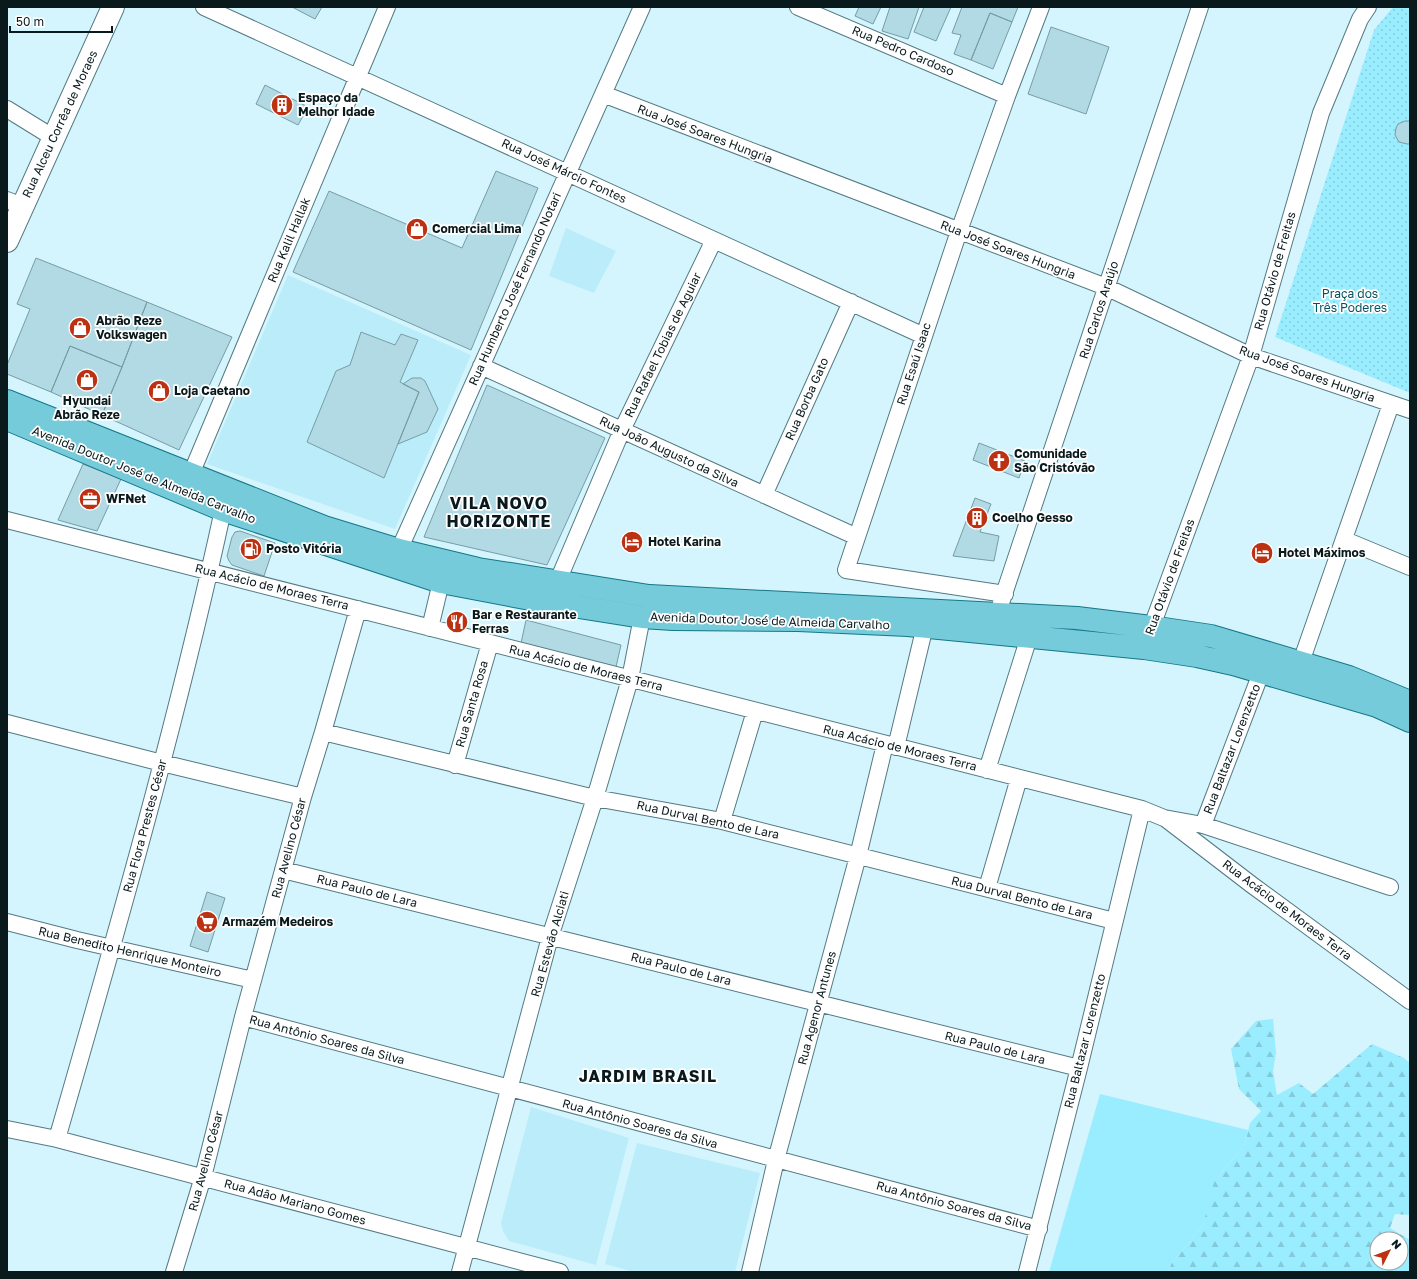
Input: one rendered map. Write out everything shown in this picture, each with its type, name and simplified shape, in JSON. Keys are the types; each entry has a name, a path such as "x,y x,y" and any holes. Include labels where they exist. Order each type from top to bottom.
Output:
{"main road":[{"name":"Avenida Doutor José de Almeida Carvalho","path":"7,401 324,527 398,550 478,569 557,583 649,596 1077,618 1151,627 1211,636 1301,662 1349,677 1410,702"},
{"name":"Avenida Doutor José de Almeida Carvalho","path":"7,419 223,510 441,582 541,601 642,617 711,620 798,620 925,626 1144,648 1197,656 1233,664 1377,706 1410,721"}],"street":[{"name":"Rua Alceu Corrêa de Moraes","path":"7,241 14,203 54,138 113,7"},
{"name":"Rua José Márcio Fontes","path":"204,7 924,336"},
{"name":"Rua Kalil Hallak","path":"190,474 387,7"},
{"name":"Rua Humberto José Fernando Notari","path":"398,550 642,7"},
{"name":"Rua Pedro Cardoso","path":"798,7 1007,96"},
{"name":"Rua Esaú Isaac","path":"1005,594 846,570 959,231 1007,96 1041,7"},
{"name":"Rua Carlos Araújo","path":"998,614 1200,7"},
{"name":"Rua Otávio de Freitas","path":"1144,648 1251,356 1321,113 1364,13 1371,7"},
{"name":"Rua José Soares Hungria","path":"603,94 1106,287 1251,356 1410,410"},
{"path":"7,108 54,138"},
{"name":"Rua Rafael Tobias de Aguiar","path":"557,583 622,430 714,240"},
{"name":"Rua Borba Gato","path":"764,495 851,302"},
{"name":"Rua João Augusto da Silva","path":"481,366 856,537"},
{"path":"1301,662 1391,404"},
{"name":"Rua Flora Prestes César","path":"57,1139 112,948 162,763 210,572 223,510"},
{"name":"Rua Acácio de Moraes Terra","path":"7,520 1142,809 1164,818 1202,825 1390,887"},
{"path":"1344,540 1410,567"},
{"path":"430,628 441,582"},
{"name":"Rua Avelino César","path":"174,1272 203,1177 243,1017 303,797 358,609"},
{"name":"Rua Estevão Alciati","path":"460,1272 550,937 595,798 630,679 642,617"},
{"name":"Rua Agenor Antunes","path":"750,1272 776,1160 818,1003 858,856 925,626"},
{"path":"987,770 1029,637"},
{"name":"Rua Santa Rosa","path":"455,765 490,643"},
{"name":"Rua Baltazar Lorenzetto","path":"1202,825 1261,673"},
{"path":"722,821 754,711"},
{"path":"7,723 162,763 303,797"},
{"name":"Rua Durval Bento de Lara","path":"323,732 595,798 722,821 1114,921"},
{"path":"987,888 1019,778"},
{"name":"Rua Baltazar Lorenzetto","path":"1027,1272 1079,1068 1142,809"},
{"name":"Rua Acácio de Moraes Terra","path":"1164,818 1252,885 1410,1001"},
{"name":"Rua Paulo de Lara","path":"283,870 1079,1068"},
{"name":"Rua Benedito Henrique Monteiro","path":"7,922 112,948 253,980"},
{"name":"Rua Antônio Soares da Silva","path":"243,1017 1038,1229"},
{"name":"Rua Adão Mariano Gomes","path":"7,1129 57,1139 560,1272"}],"shaded area":[{"path":"566,228 616,251 594,293 549,276"},
{"path":"288,275 471,355 395,529 207,464"},
{"path":"531,1107 629,1138 596,1265 509,1241 503,1231 501,1223"},
{"path":"637,1143 760,1173 735,1272 634,1272 605,1264"}],"green space":[{"name":"Praça dos Três Poderes","path":"1393,7 1410,7 1410,393 1275,337 1374,30"},
{"path":"1273,1019 1276,1053 1273,1071 1277,1095 1299,1083 1313,1094 1372,1044 1404,1058 1410,1063 1410,1215 1395,1214 1390,1228 1395,1231 1369,1231 1369,1271 1409,1271 1409,1239 1410,1272 1169,1272 1171,1264 1203,1225 1214,1182 1245,1144 1250,1123 1261,1111 1239,1089 1231,1049 1256,1021"},
{"path":"1100,1094 1248,1130 1245,1144 1218,1177 1203,1225 1171,1264 1169,1272 1049,1272"}],"building":[{"path":"292,7 322,7 315,19"},
{"path":"859,7 881,7 873,24 855,16"},
{"path":"890,7 919,7 908,39 882,31"},
{"path":"924,7 951,7 936,41 914,32"},
{"path":"962,7 1018,7 1012,22 990,13 971,60 954,54 961,35 952,33"},
{"path":"990,13 1012,22 993,69 971,60"},
{"path":"1051,27 1109,47 1086,114 1028,94"},
{"name":"Espaço da Melhor Idade","path":"265,85 308,107 298,125 256,104"},
{"path":"1405,121 1410,121 1410,144 1399,142 1395,135 1398,124"},
{"path":"496,171 538,188 471,350 293,272 329,191 462,248"},
{"name":"Abrão Reze Volkswagen","path":"36,258 147,302 122,367 70,346 51,392 7,374 7,365 30,309 17,304"},
{"name":"Loja Caetano","path":"147,302 232,337 179,450 102,415"},
{"path":"361,332 395,345 401,334 418,340 400,382 419,392 384,478 307,442 336,371 350,365"},
{"name":"Hyundai Abrão Reze","path":"70,346 122,367 102,415 51,392"},
{"path":"412,378 421,378 425,381 438,409 427,432 398,444 419,392 403,384"},
{"path":"487,385 605,438 547,565 424,537"},
{"name":"Comunidade São Cristóvão","path":"979,443 1025,461 1019,478 973,460"},
{"name":"WFNet","path":"83,464 121,479 97,531 58,520"},
{"name":"Coelho Gesso","path":"975,498 991,504 980,532 999,536 994,561 953,556"},
{"name":"Posto Vitória","path":"240,531 275,543 264,576 232,565 229,561 227,556 232,537 235,532"},
{"path":"526,620 621,645 616,667 521,643"},
{"name":"Armazém Medeiros","path":"207,892 225,898 208,952 190,946"}],"place":[{"name":"Espaço da Melhor Idade","path":"282,105"},
{"name":"Comercial Lima","path":"417,229"},
{"name":"Abrão Reze Volkswagen","path":"80,328"},
{"name":"Hyundai Abrão Reze","path":"87,380"},
{"name":"Loja Caetano","path":"159,391"},
{"name":"Comunidade São Cristóvão","path":"999,461"},
{"name":"WFNet","path":"90,499"},
{"name":"Coelho Gesso","path":"977,518"},
{"name":"Hotel Karina","path":"632,542"},
{"name":"Posto Vitória","path":"251,549"},
{"name":"Hotel Máximos","path":"1262,553"},
{"name":"Bar e Restaurante Ferras","path":"457,622"},
{"name":"Armazém Medeiros","path":"207,922"}],"district":[{"name":"VILA NOVO HORIZONTE","path":"499,512"},
{"name":"JARDIM BRASIL","path":"648,1076"}]}
